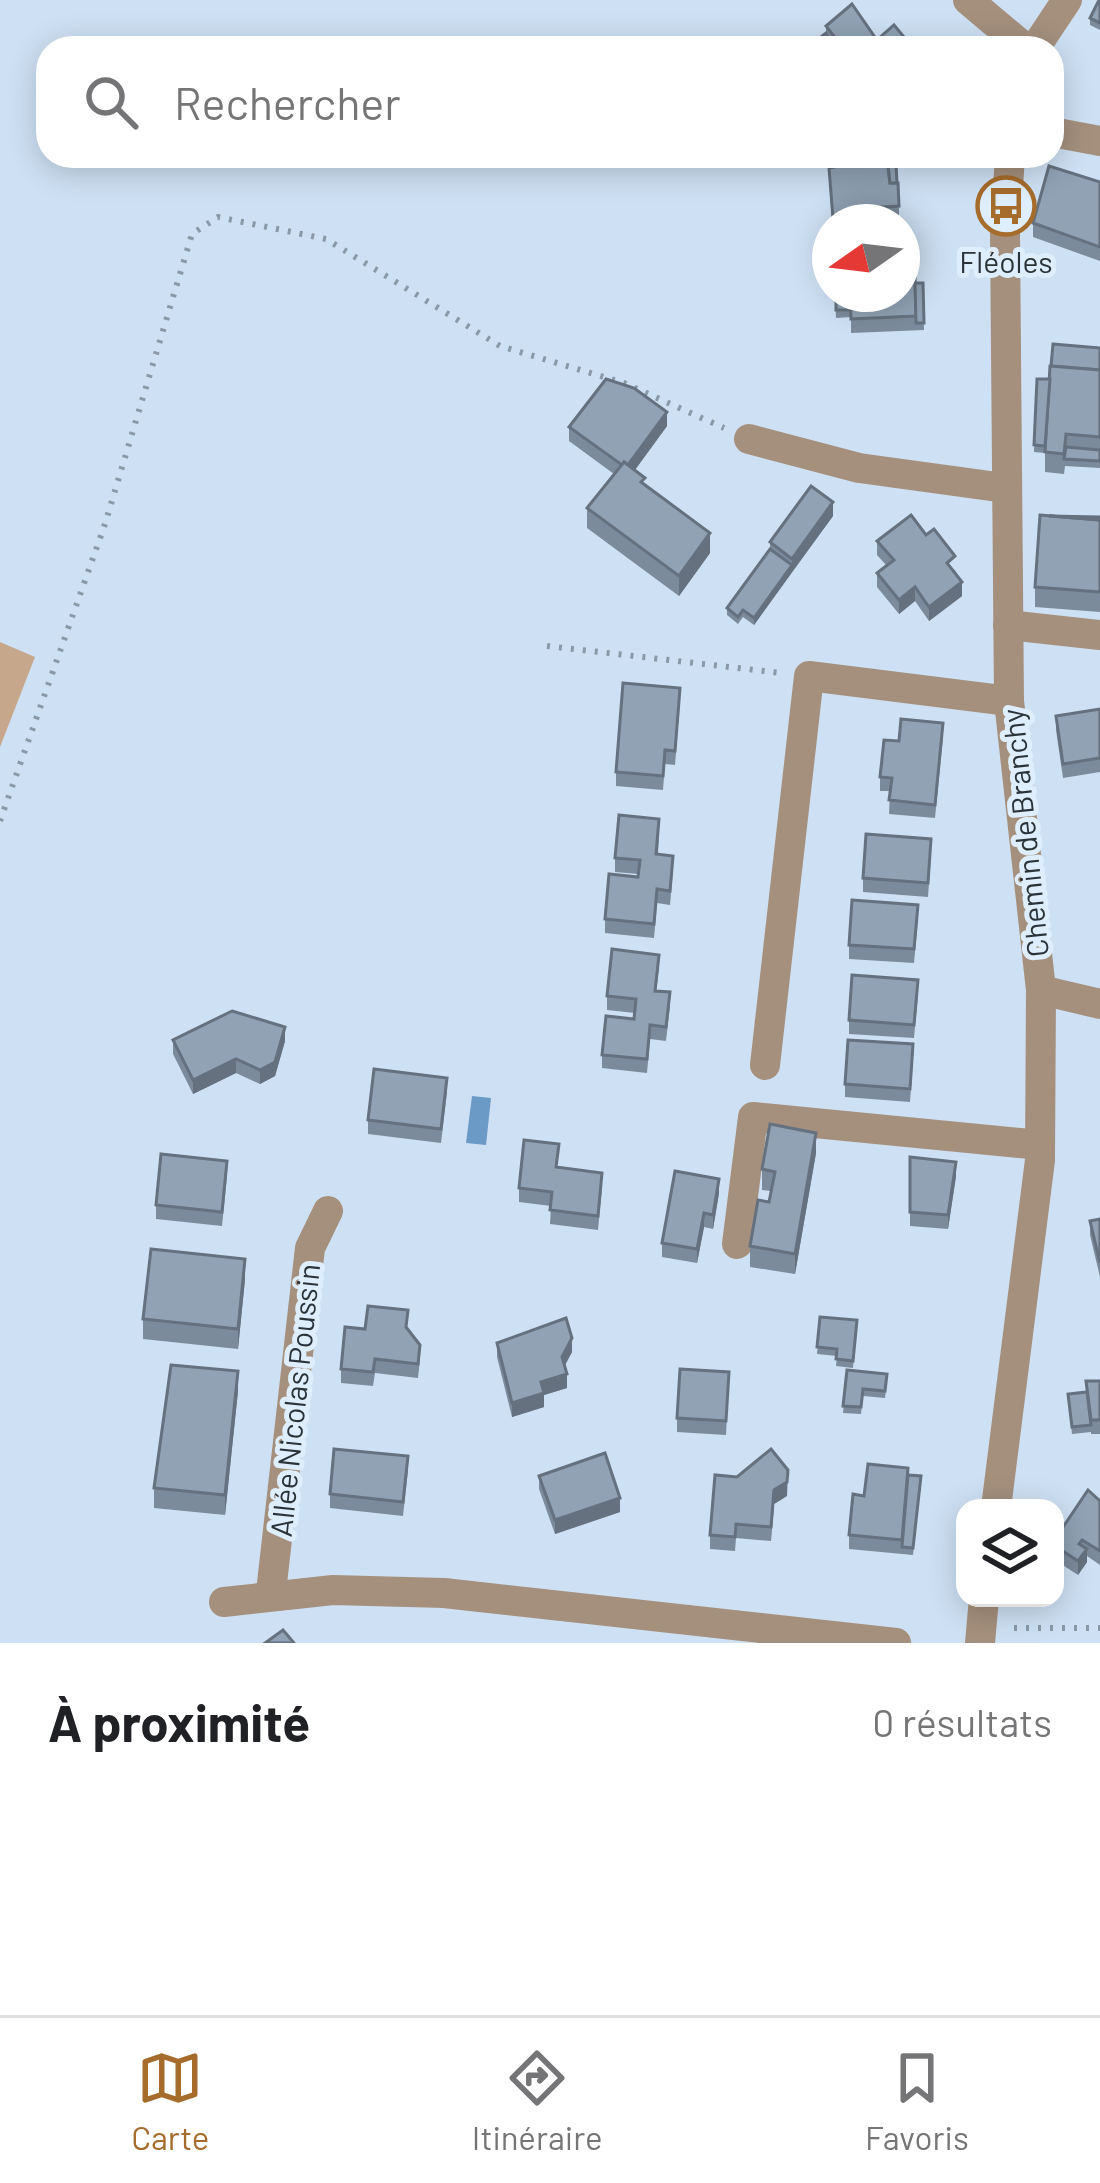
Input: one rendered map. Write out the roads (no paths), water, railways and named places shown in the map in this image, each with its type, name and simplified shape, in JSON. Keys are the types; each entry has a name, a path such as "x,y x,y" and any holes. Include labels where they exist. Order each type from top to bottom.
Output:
{"street":[{"path":"968,0 1014,36"},
{"path":"1039,36 1066,0"},
{"path":"1064,134 1100,141"},
{"name":"Chemin de Branchy","path":"997,1499 1040,1145 1041,990 1009,701 1005,488 1010,168"},
{"path":"749,439 859,468 1005,488"},
{"path":"1008,626 1100,635"},
{"path":"765,1065 809,676 1009,701"},
{"path":"1041,990 1100,1004"},
{"path":"737,1244 753,1117 1040,1145"},
{"name":"Allée Nicolas Poussin","path":"271,1592 310,1248 328,1211"},
{"path":"224,1602 271,1592 444,1593 896,1643"}],"water":[{"path":"472,1096 491,1098 486,1145 466,1143"}],"place":[{"name":"Fléoles","path":"1006,206"}]}
